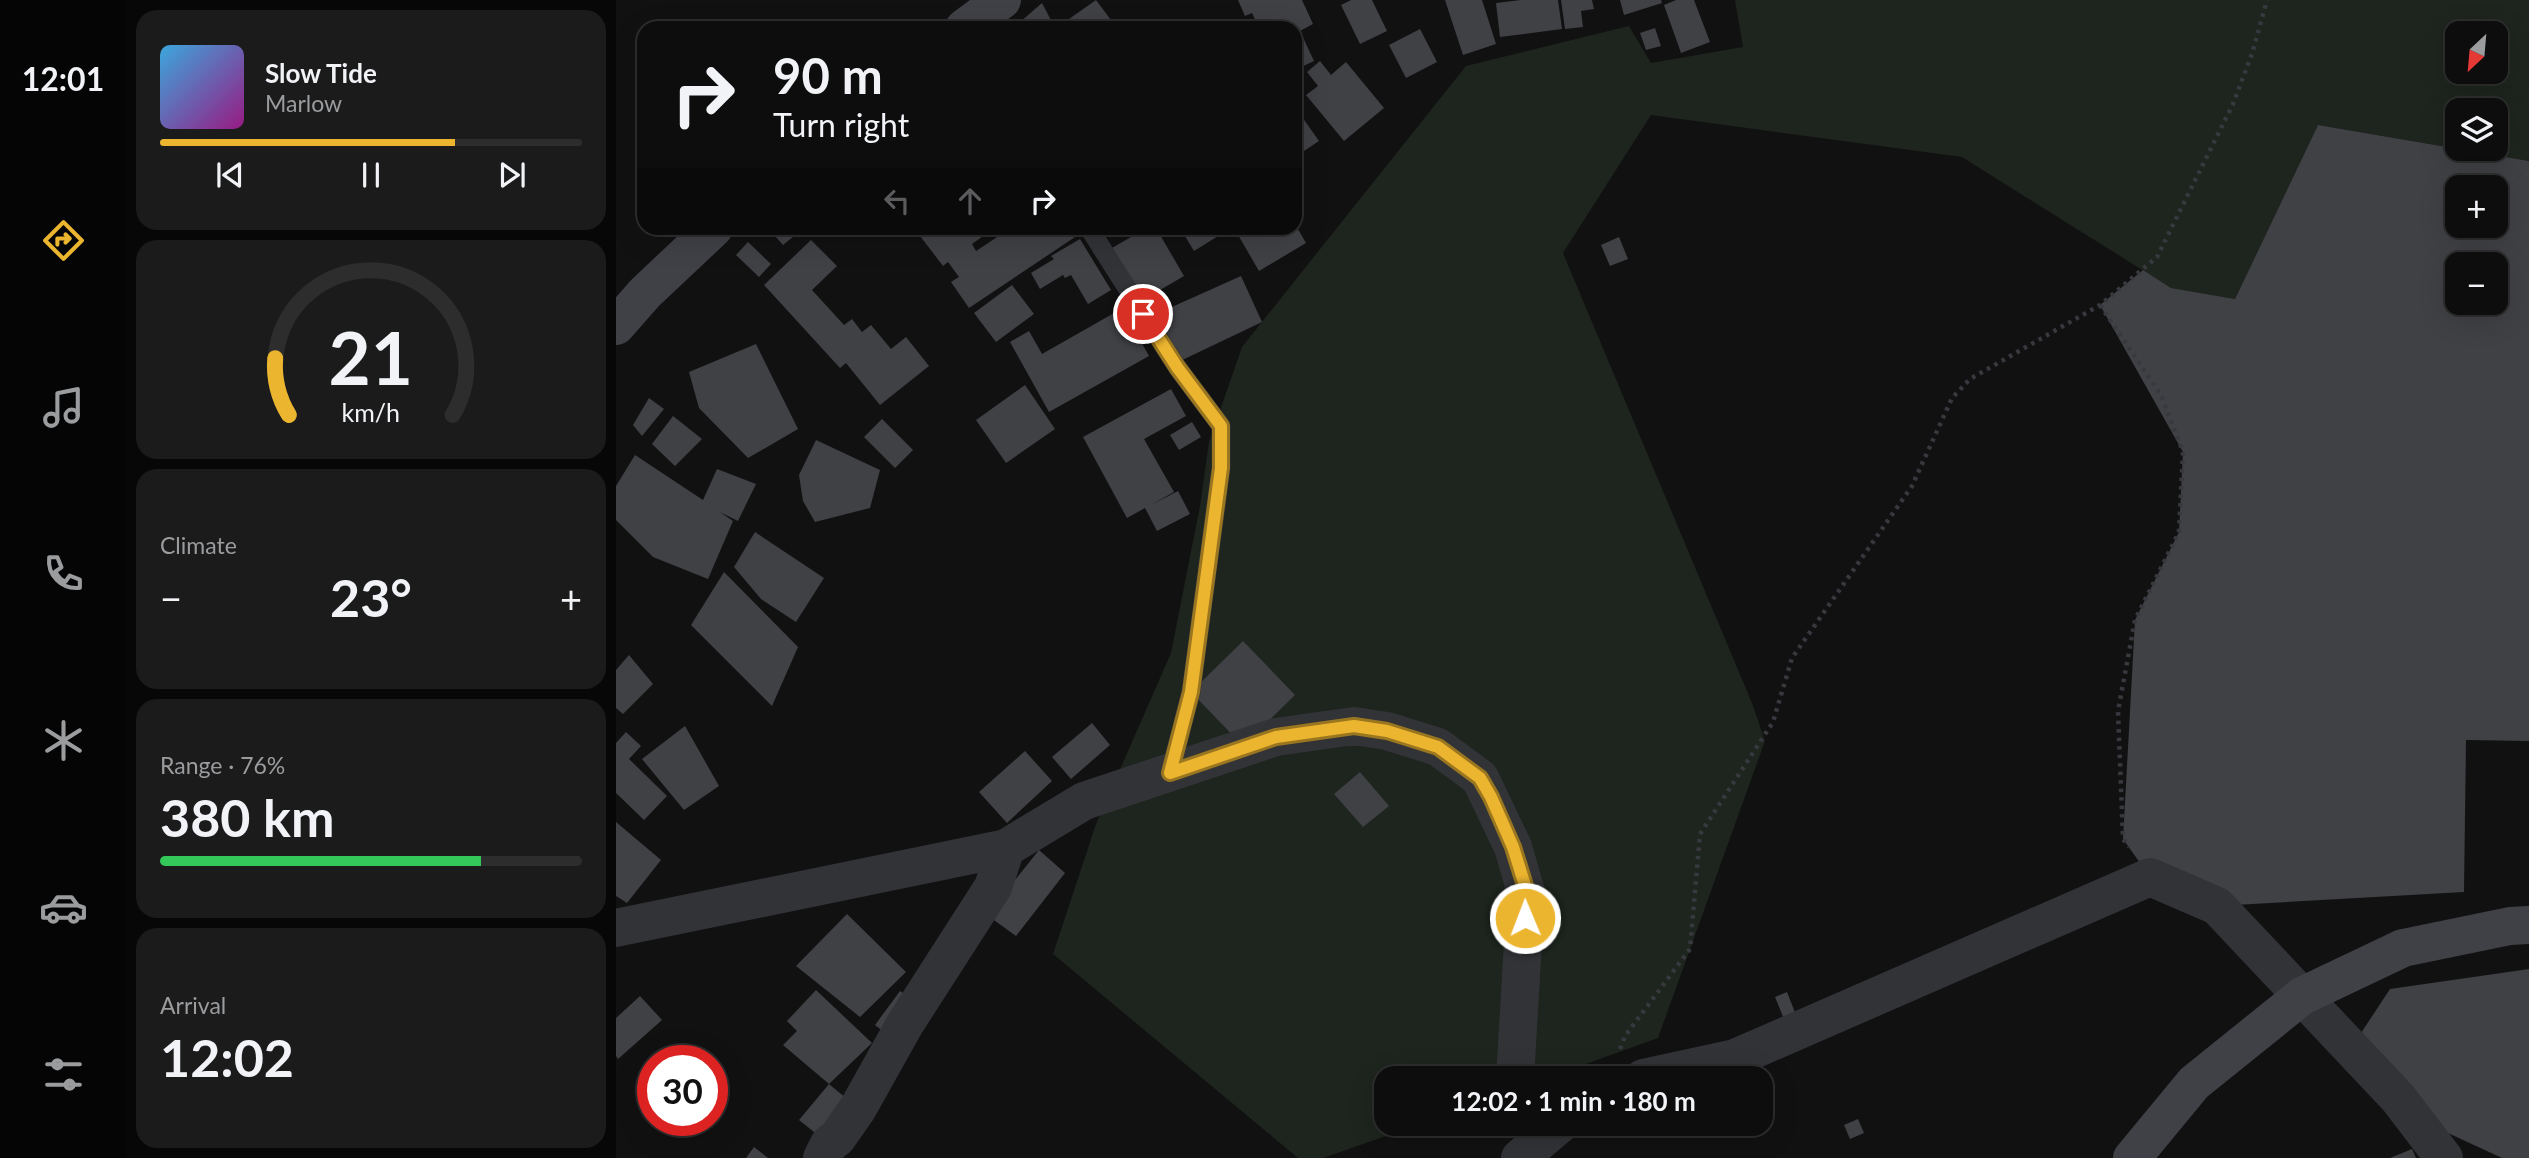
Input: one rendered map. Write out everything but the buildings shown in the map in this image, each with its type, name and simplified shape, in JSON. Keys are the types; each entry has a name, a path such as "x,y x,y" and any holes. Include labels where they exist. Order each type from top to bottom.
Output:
{"street":[{"path":"974,21 1002,0"},
{"path":"616,326 645,293 707,235"},
{"path":"616,928 1006,848 1084,802 1276,737 1354,726 1387,731 1438,747 1480,778 1513,847 1527,892 1517,1066"},
{"path":"822,1158 829,1144 837,1138 858,1108 905,1024 993,887 1006,848"},
{"path":"1650,1066 1735,1058 2150,877 2217,906 2398,1098 2444,1158"},
{"path":"2132,1158 2194,1083 2302,996 2403,948 2510,926 2529,925"},
{"path":"1511,1158 1512,1136"},
{"path":"1520,1158 1546,1136"}],"lane":[{"path":"1093,235 1177,367 1221,426 1221,468 1192,679 1170,773"}],"path":[{"path":"1629,1066 1625,1036 1690,950 1700,834 1773,722 1792,658 1912,486 1952,398 1970,379 2100,305 2157,257 2233,104 2252,54 2267,0"},
{"path":"2100,305 2161,395 2183,452 2179,532 2135,620 2118,710 2123,839 2150,877"}],"shaded area":[{"path":"1735,0 2529,0 2529,161 2508,157 2508,98 2445,98 2445,147 2318,125 2235,299 2171,288 1962,157 1651,115 1563,253 1752,703 1765,741 1658,1038 1580,1066 1374,1066 1374,1136 1386,1136 1323,1158 1298,1158 1053,954 1096,824 1171,653 1200,506 1209,442 1242,347 1466,66 1629,26 1651,63 1743,47"}],"route":[{"path":"1143,314 1177,367 1221,426 1221,468 1191,692 1170,773 1276,737 1354,726 1387,731 1438,747 1480,778 1491,797 1513,847 1527,892 1525,918"}]}
